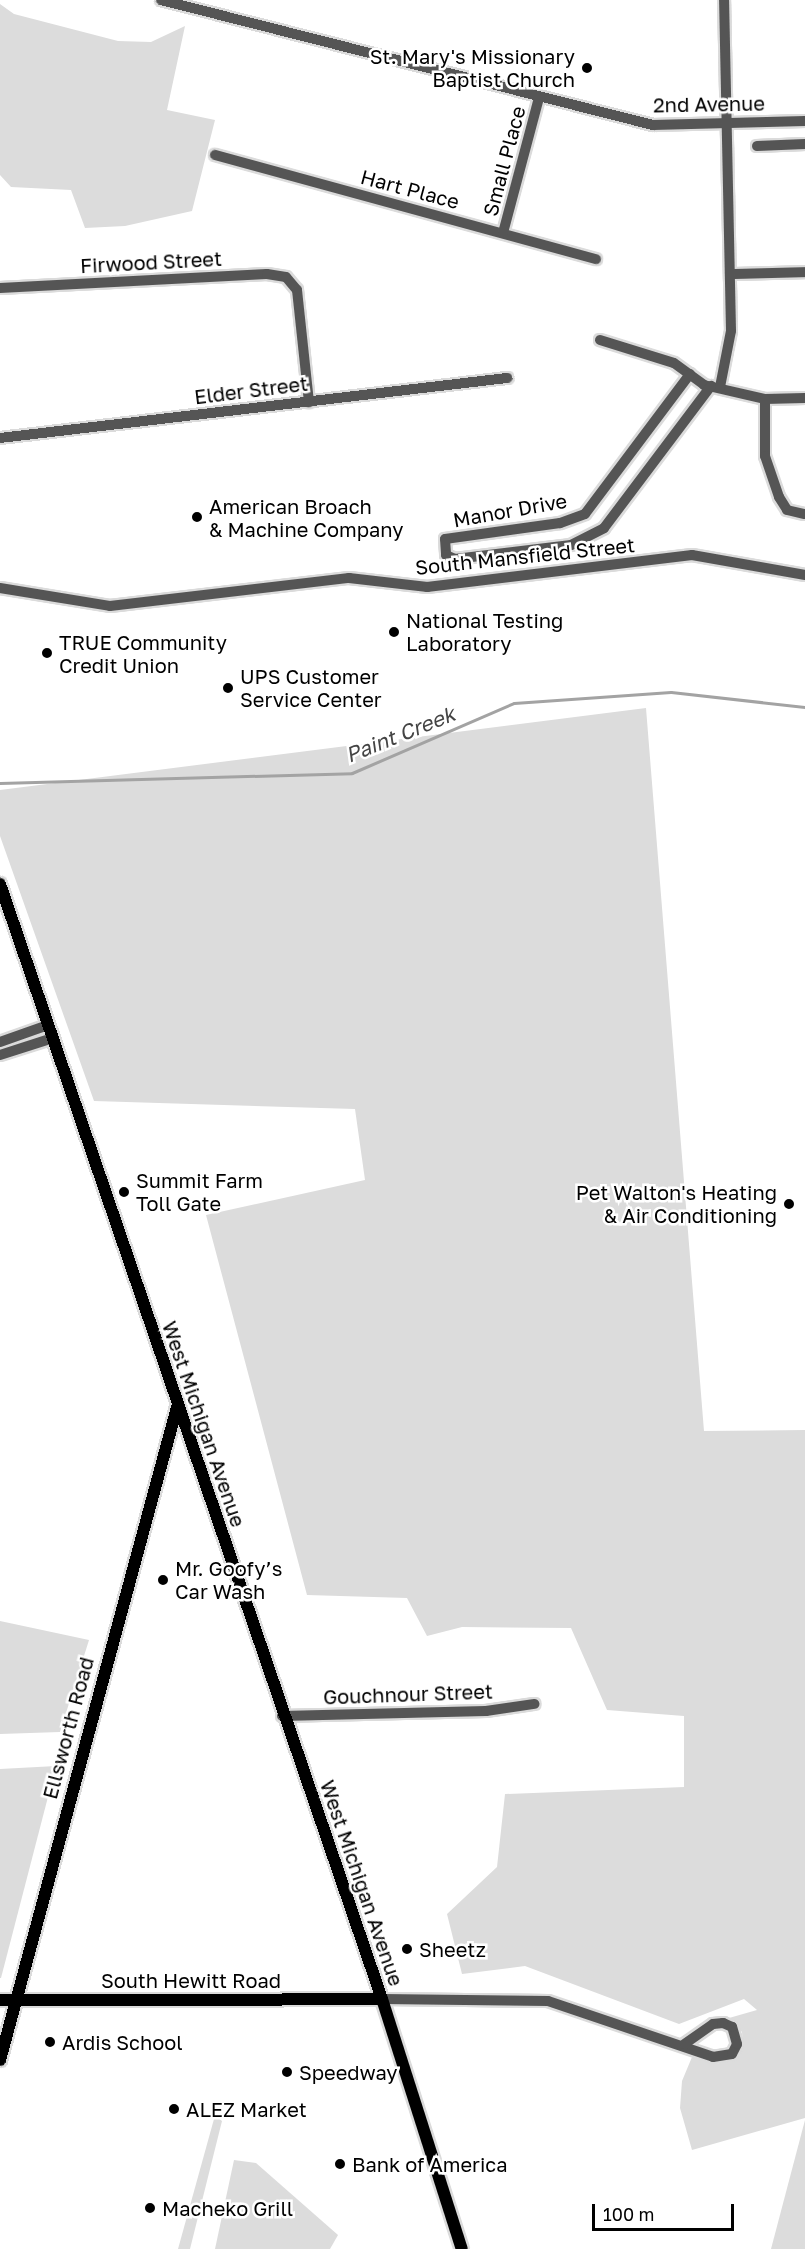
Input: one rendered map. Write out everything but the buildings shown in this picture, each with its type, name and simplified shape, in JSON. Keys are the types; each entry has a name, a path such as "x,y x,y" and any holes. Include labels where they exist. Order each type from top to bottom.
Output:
{"main road":[{"name":"West Michigan Avenue","path":"0,884 282,1716 382,1999 462,2249"},
{"name":"Ellsworth Road","path":"0,2060 177,1407"},
{"name":"South Hewitt Road","path":"0,2000 382,1999"}],"street":[{"name":"2nd Avenue","path":"162,0 181,2 539,98 653,125 805,121"},
{"name":"Manor Drive","path":"690,374 585,514 560,523 445,539 446,555 455,559 571,545 604,528 715,386 731,331 724,0"},
{"name":"Small Place","path":"503,233 539,98"},
{"path":"757,146 805,144"},
{"name":"Hart Place","path":"215,155 596,259"},
{"path":"730,274 805,272"},
{"name":"Firwood Street","path":"0,288 267,274 286,277 297,290 309,402"},
{"path":"600,340 674,363 715,386 765,399 805,398"},
{"name":"Elder Street","path":"0,438 507,378"},
{"path":"765,399 765,456 779,497 787,510 805,514"},
{"name":"South Mansfield Street","path":"0,588 110,606 349,578 427,587 692,555 805,575"},
{"path":"0,1042 48,1025"},
{"path":"0,1055 53,1038"},
{"name":"Gouchnour Street","path":"282,1716 486,1711 534,1704"},
{"path":"382,1999 548,2001 724,2058 732,2054 737,2044 732,2027 723,2023 713,2025 684,2044"}],"shaded area":[{"path":"0,4 14,14 118,41 151,42 185,26 167,110 215,120 192,211 125,226 85,228 71,190 11,187 0,175"},
{"path":"646,708 704,1431 805,1430 805,2118 692,2150 680,2108 682,2081 692,2057 716,2064 736,2058 743,2046 742,2032 729,2018 757,2010 744,1999 679,2024 525,1966 462,1974 447,1914 497,1867 505,1794 684,1787 684,1716 607,1710 571,1628 462,1627 427,1636 407,1598 307,1595 206,1215 365,1180 355,1109 94,1101 0,836 0,790"},
{"path":"0,1621 89,1640 60,1732 0,1734"},
{"path":"56,1766 1,1978 0,1978 0,1769"},
{"path":"218,2118 222,2121 190,2249 178,2249 214,2119"},
{"path":"805,2120 805,2249 771,2249"},
{"path":"234,2160 256,2163 338,2235 330,2249 215,2249"}],"waterway":[{"name":"Paint Creek","path":"0,783 352,773 514,703 671,692 805,707"}],"place":[{"name":"St. Mary's Missionary Baptist Church","path":"587,68"},
{"name":"American Broach & Machine Company","path":"197,517"},
{"name":"National Testing Laboratory","path":"394,632"},
{"name":"TRUE Community Credit Union","path":"47,653"},
{"name":"UPS Customer Service Center","path":"228,688"},
{"name":"Summit Farm Toll Gate","path":"124,1192"},
{"name":"Pet Walton's Heating & Air Conditioning","path":"789,1204"},
{"name":"Mr. Goofy’s Car Wash","path":"163,1580"},
{"name":"Sheetz","path":"407,1949"},
{"name":"Ardis School","path":"50,2042"},
{"name":"Speedway","path":"287,2072"},
{"name":"ALEZ Market","path":"174,2109"},
{"name":"Bank of America","path":"340,2164"},
{"name":"Macheko Grill","path":"150,2208"}]}
